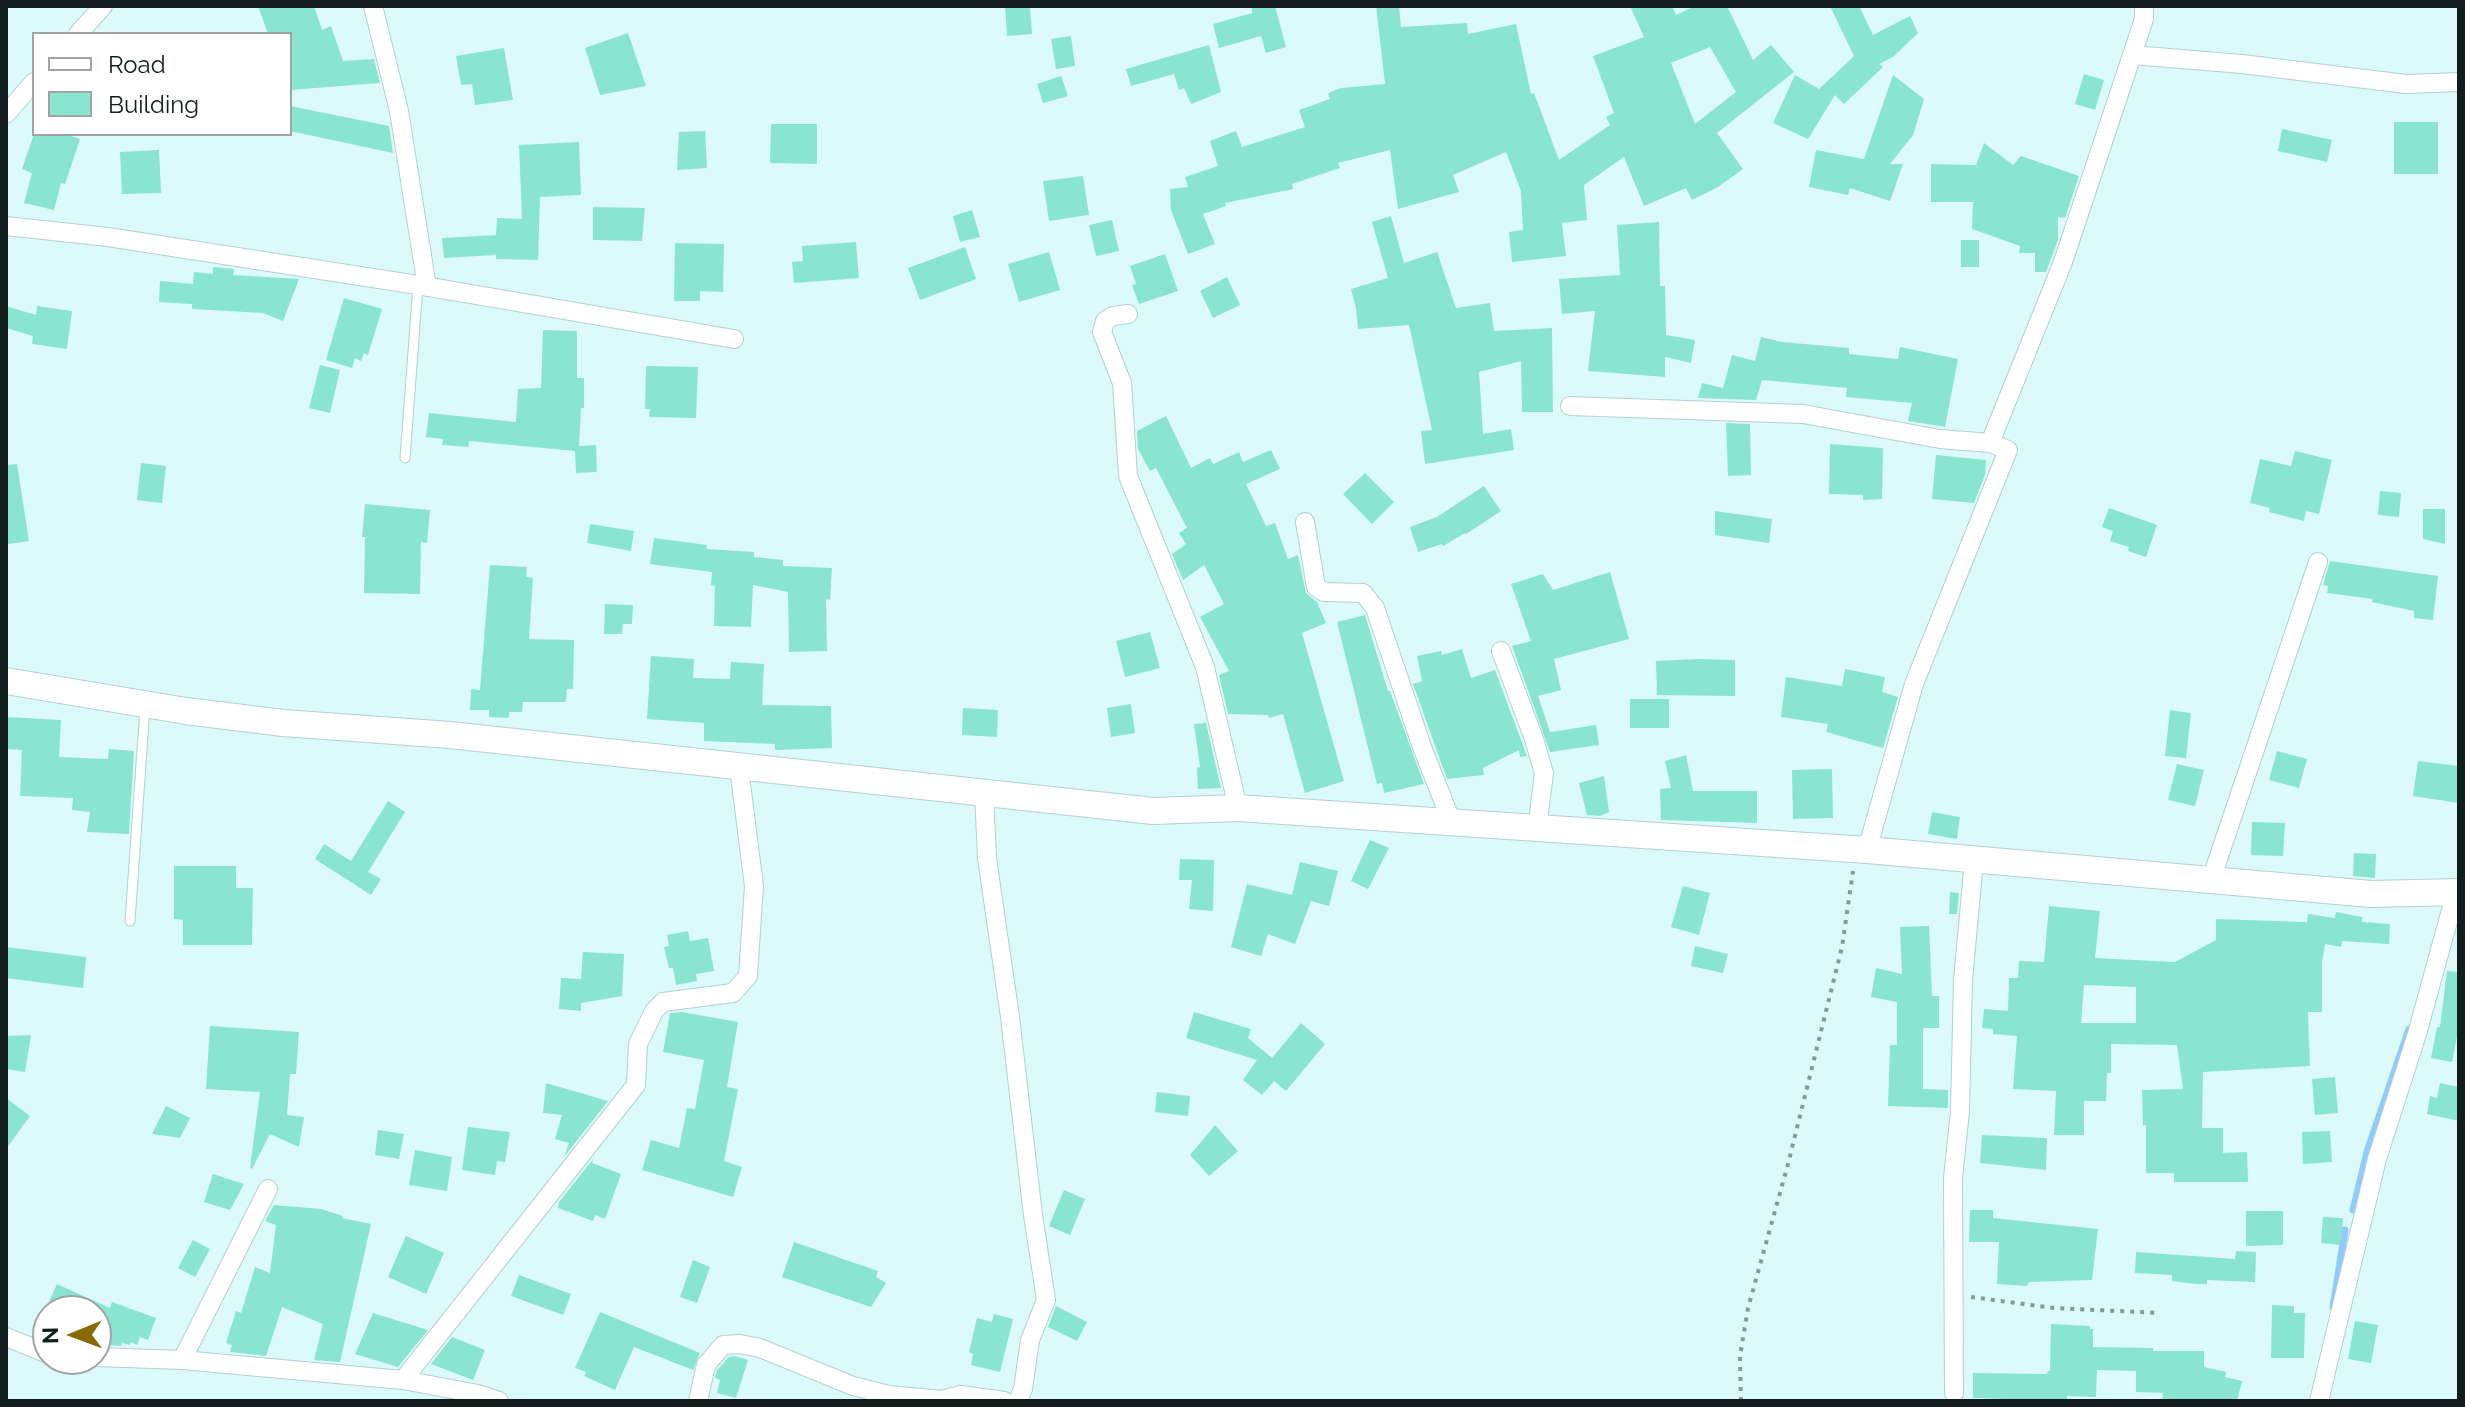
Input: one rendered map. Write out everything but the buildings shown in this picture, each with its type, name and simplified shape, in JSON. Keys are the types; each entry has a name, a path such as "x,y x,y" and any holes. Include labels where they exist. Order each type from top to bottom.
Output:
{"street":[{"path":"80,32 103,6"},
{"path":"373,6 399,111 422,286"},
{"path":"1990,443 2063,262 2144,19 2144,6"},
{"path":"2132,55 2242,64 2406,84 2459,82"},
{"path":"6,114 32,84"},
{"path":"6,226 108,237 734,339"},
{"path":"1128,314 1113,316 1105,321 1102,332 1122,383 1128,476 1205,667 1238,808"},
{"path":"1570,406 1803,414 1940,439 1990,443 2008,450 1914,684 1862,850"},
{"path":"1305,522 1316,587 1324,592 1363,593 1375,608 1422,747 1452,823"},
{"path":"2211,880 2318,562"},
{"path":"1501,651 1544,773 1537,829"},
{"path":"6,681 283,723 450,735 1153,811 1238,808 1862,850 2371,894 2458,892 2377,1159 2319,1401"},
{"path":"403,1380 636,1085 638,1044 654,1011 663,1002 733,993 748,976 754,886 739,768"},
{"path":"984,793 987,858 1046,1300 1030,1340 1023,1389 1018,1401"},
{"path":"1954,1393 1953,1178 1960,1111 1963,980 1974,860"},
{"path":"182,1360 268,1189"},
{"path":"6,1337 32,1348"},
{"path":"698,1401 706,1365 723,1345 740,1344 760,1348 853,1386 889,1395 941,1400 961,1395 1004,1401"},
{"path":"112,1358 182,1360 403,1380 499,1401"}],"lane":[{"path":"405,458 422,286"},
{"path":"130,921 146,703"}],"path":[{"path":"1741,1401 1742,1332 1842,947 1862,850"},
{"path":"1955,1295 2054,1308 2160,1313"}],"waterway":[{"path":"2353,1210 2367,1152 2409,1029"},
{"path":"2333,1307 2345,1230"}]}
